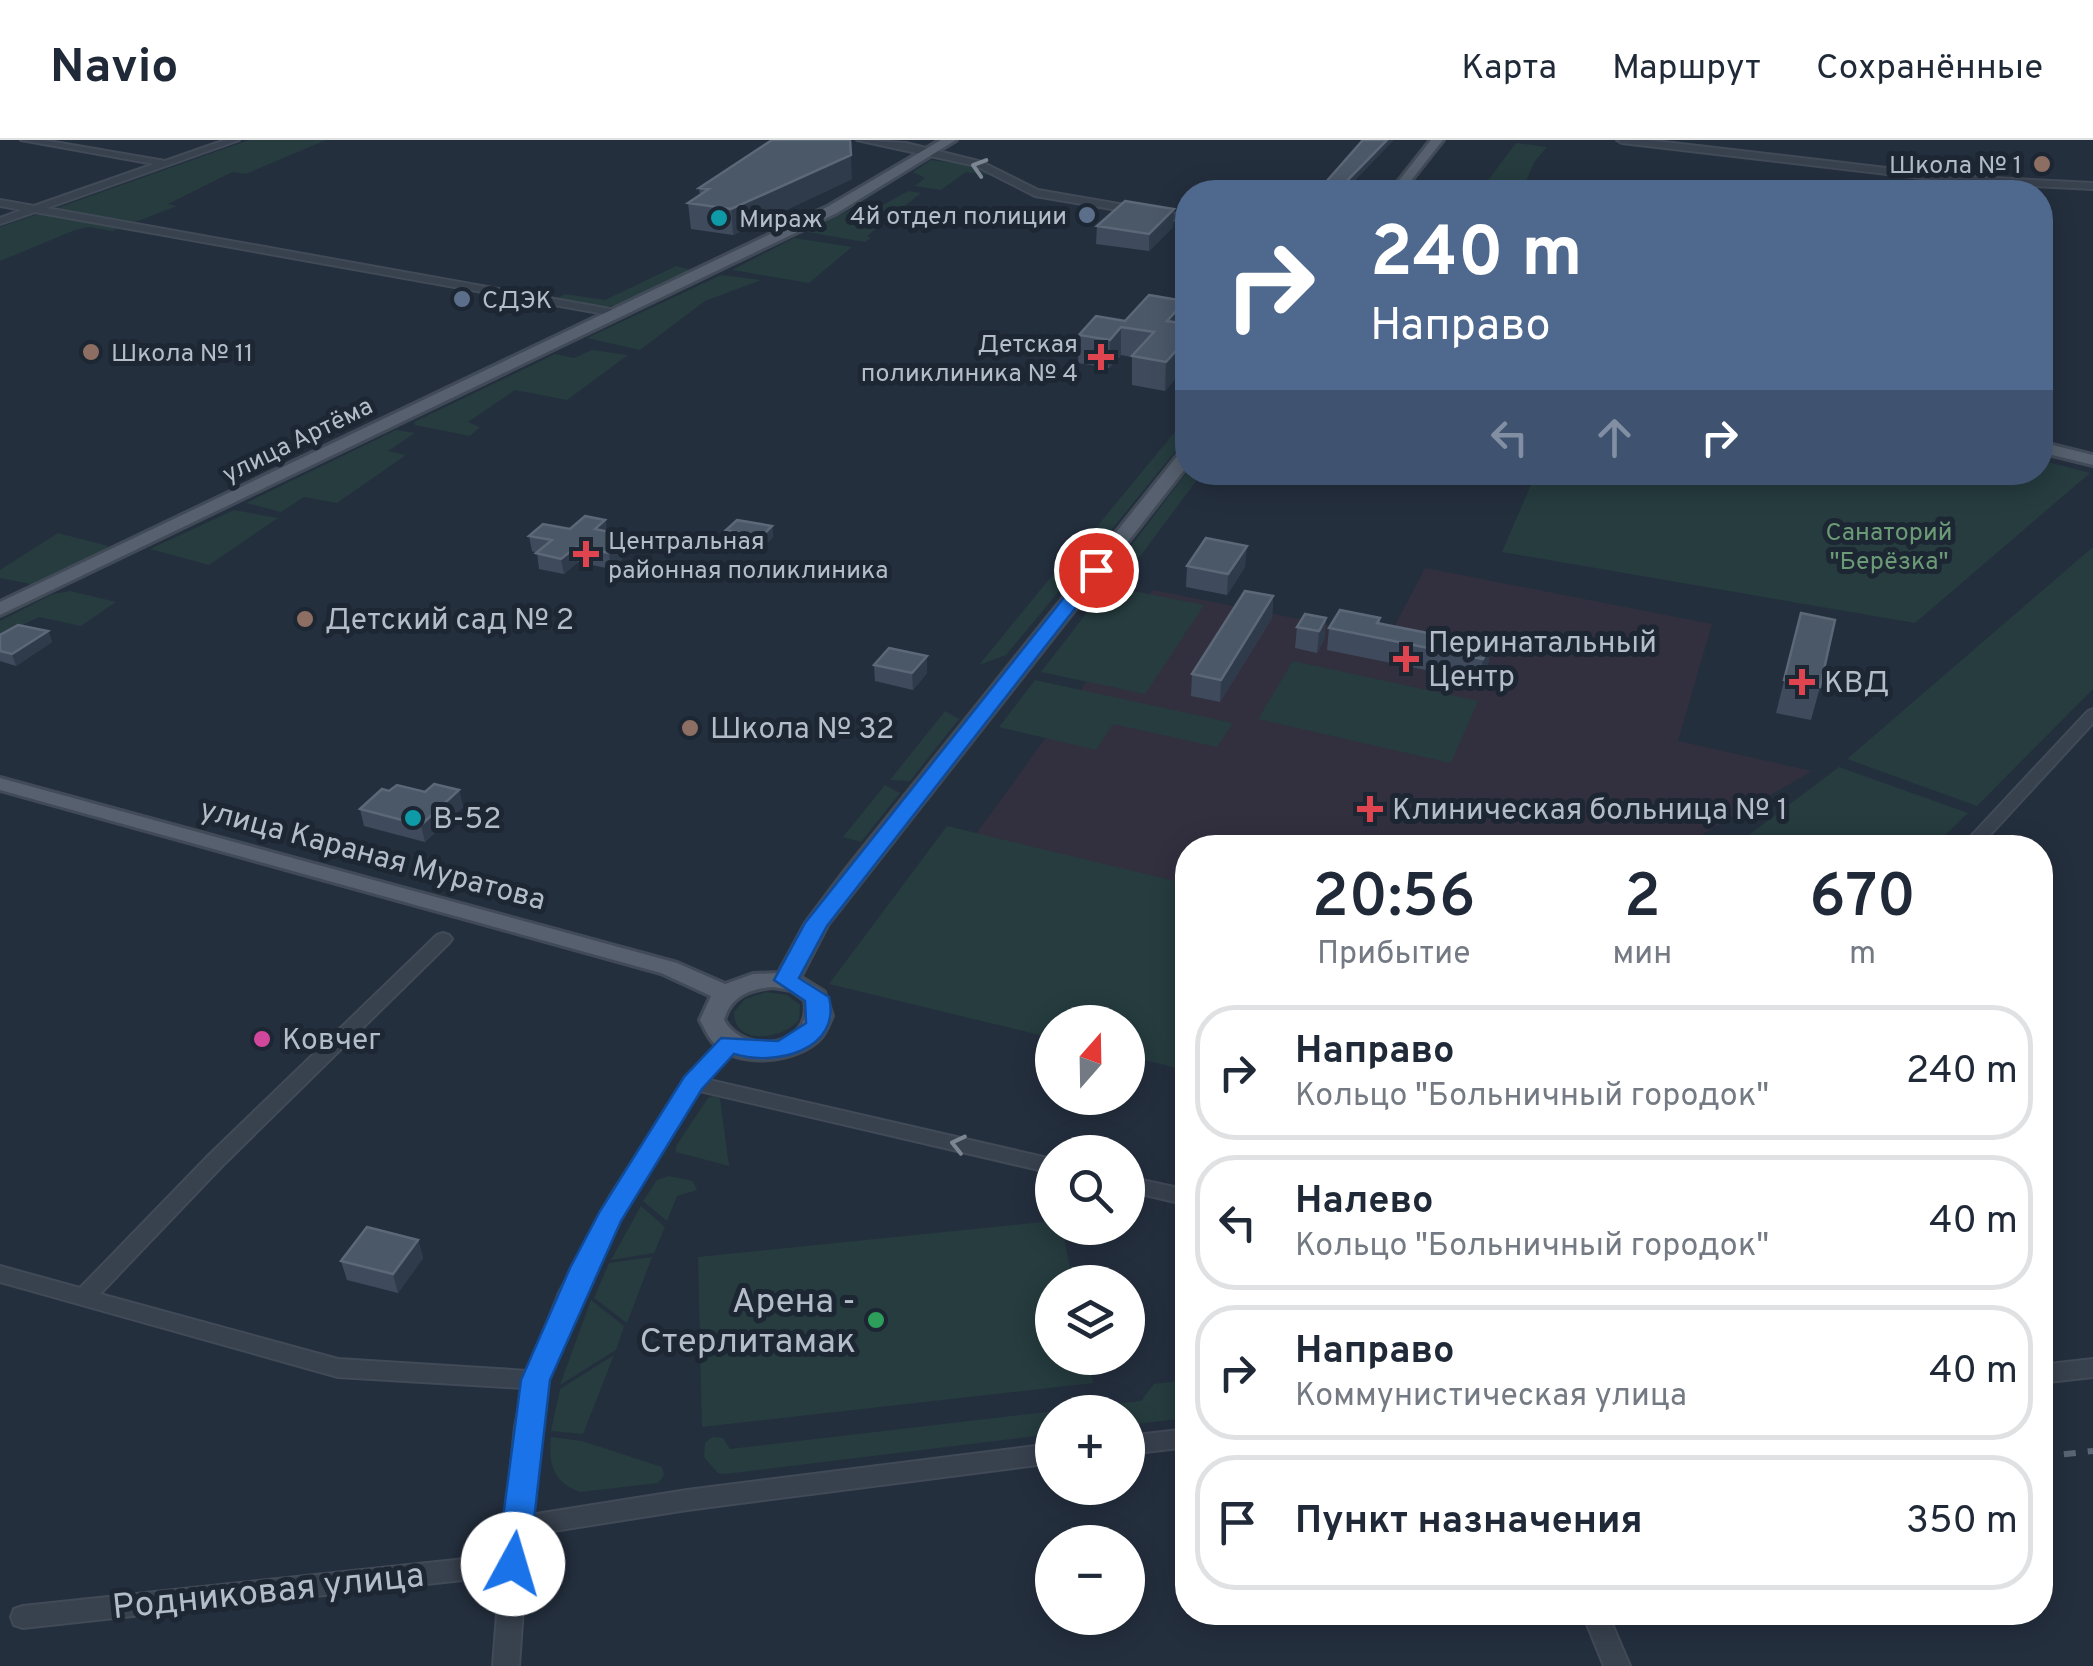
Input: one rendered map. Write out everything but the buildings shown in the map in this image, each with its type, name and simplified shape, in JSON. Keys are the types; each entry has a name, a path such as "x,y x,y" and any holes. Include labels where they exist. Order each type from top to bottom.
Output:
{"main road":[{"name":"улица Артёма","path":"0,609 829,212 950,140"},
{"path":"1406,180 1438,140"},
{"path":"2053,450 2093,460"},
{"path":"786,980 817,923 852,876 1175,469"},
{"name":"улица Караная Муратова","path":"0,784 669,968 726,994"},
{"path":"786,980 816,997 821,1016 817,1027 795,1044 779,1049 746,1050 720,1037 712,1020 713,1011 726,994 748,983 786,980"}],"street":[{"path":"26,140 168,164"},
{"path":"0,221 234,140"},
{"path":"862,140 990,168 1034,193 1175,217"},
{"path":"1622,140 1955,180"},
{"path":"2053,184 2093,186"},
{"path":"0,203 616,313"},
{"path":"1980,835 2093,714"},
{"path":"84,1296 216,1160 443,939"},
{"path":"506,1666 516,1528 536,1380 609,1218 693,1083 730,1044"},
{"path":"693,1083 1035,1162"},
{"path":"1145,1188 1175,1195"},
{"path":"0,1274 338,1368 536,1380"},
{"path":"2053,1373 2093,1368"},
{"path":"1145,1443 1175,1440"},
{"path":"516,1528 687,1500 1035,1456"},
{"name":"Родниковая улица","path":"24,1617 513,1564"},
{"path":"1600,1625 1618,1666"}],"shaded area":[{"name":"Клиническая больница № 1","path":"1425,568 1712,624 1678,741 1812,771 1702,835 1175,835 1175,1010 897,943 1153,590 1389,637"}],"green space":[{"path":"249,140 326,140 246,174 232,172 168,204 177,206 135,222 57,208"},
{"path":"1516,143 1547,147 1526,180 1488,180"},
{"path":"931,160 976,166 996,176 966,172 941,190 915,186 925,178 913,172"},
{"path":"908,191 921,193 867,236 871,238 865,242 807,232 863,203 885,204"},
{"path":"41,213 122,226 113,231 89,227 75,230 0,261 0,227"},
{"path":"794,238 852,247 809,283 732,270"},
{"path":"676,266 694,271 618,305 602,307 558,298 565,294 605,300"},
{"path":"721,275 761,280 705,301 640,350 587,338"},
{"path":"592,350 628,355 567,400 515,390 468,422 480,427 470,436 415,425 414,422 555,354 574,358"},
{"path":"396,430 415,433 388,451 406,455 337,503 304,497 281,512 246,503"},
{"path":"1175,432 1175,452 1091,555 1076,552"},
{"name":"Санаторий \"Берёзка\"","path":"2053,463 2090,473 1915,623 1502,552 1531,485 2053,485"},
{"path":"1177,485 1193,485 1124,578 1112,571"},
{"path":"234,510 278,518 209,565 150,549"},
{"path":"58,533 108,546 104,552 36,585 0,578 0,570"},
{"path":"2093,547 2093,689 1977,806 1847,759"},
{"path":"1059,567 1074,573 1006,655 979,665"},
{"path":"1106,588 1204,605 1145,694 1041,672"},
{"path":"70,591 116,602 81,626 39,617 0,636 0,621 53,594"},
{"path":"1293,661 1478,701 1451,763 1258,719"},
{"path":"1035,680 1233,723 1217,747 1113,724 1096,750 999,727"},
{"path":"945,711 959,719 910,781 890,780"},
{"path":"1839,767 1968,813 1945,835 1749,835"},
{"path":"885,785 900,793 861,842 843,837"},
{"path":"947,826 1175,881 1175,1068 1145,1060 1145,1005 1035,1005 1035,1034 829,984"},
{"path":"766,992 787,995 800,1005 799,1020 782,1032 750,1035 736,1023 734,1012 745,999"},
{"path":"713,1096 720,1098 729,1166 676,1152 676,1146"},
{"path":"669,1176 693,1181 697,1190 677,1196 667,1221 643,1201 657,1180"},
{"path":"641,1206 665,1227 654,1253 611,1260"},
{"name":"Арена - Стерлитамак","path":"1035,1223 1035,1245 1065,1245 1070,1265 1035,1265 1035,1375 1091,1375 1093,1383 702,1427 698,1257"},
{"path":"652,1257 627,1323 594,1298 609,1263"},
{"path":"591,1300 624,1326 616,1350 560,1385"},
{"path":"614,1355 583,1434 551,1431 560,1389"},
{"path":"1175,1381 1175,1419 1145,1423 1145,1396 1154,1384"},
{"path":"1035,1413 1035,1436 725,1474 718,1473 704,1457 705,1443 712,1437 723,1438 730,1449"},
{"path":"551,1437 582,1441 662,1467 664,1475 658,1483 580,1492 564,1483 554,1471"}],"railway":[{"path":"2053,1456 2093,1451"}],"place":[{"name":"Школа № 1","path":"2042,164"},
{"name":"4й отдел полиции","path":"1087,215"},
{"name":"Мираж","path":"719,218"},
{"name":"СДЭК","path":"462,299"},
{"name":"Школа № 11","path":"91,352"},
{"name":"Детская поликлиника № 4","path":"1101,357"},
{"name":"Центральная районная поликлиника","path":"586,554"},
{"name":"Детский сад № 2","path":"305,619"},
{"name":"Перинатальный Центр","path":"1406,659"},
{"name":"КВД","path":"1802,682"},
{"name":"Школа № 32","path":"690,728"},
{"name":"Клиническая больница № 1","path":"1370,809"},
{"name":"B-52","path":"413,818"},
{"name":"Ковчег","path":"262,1039"},
{"name":"Арена - Стерлитамак","path":"876,1320"}],"route":[{"path":"513,1564 536,1380 609,1218 693,1083 730,1044 746,1050 779,1049 795,1044 817,1027 821,1006 816,997 786,980 817,923 1096,570"}]}
